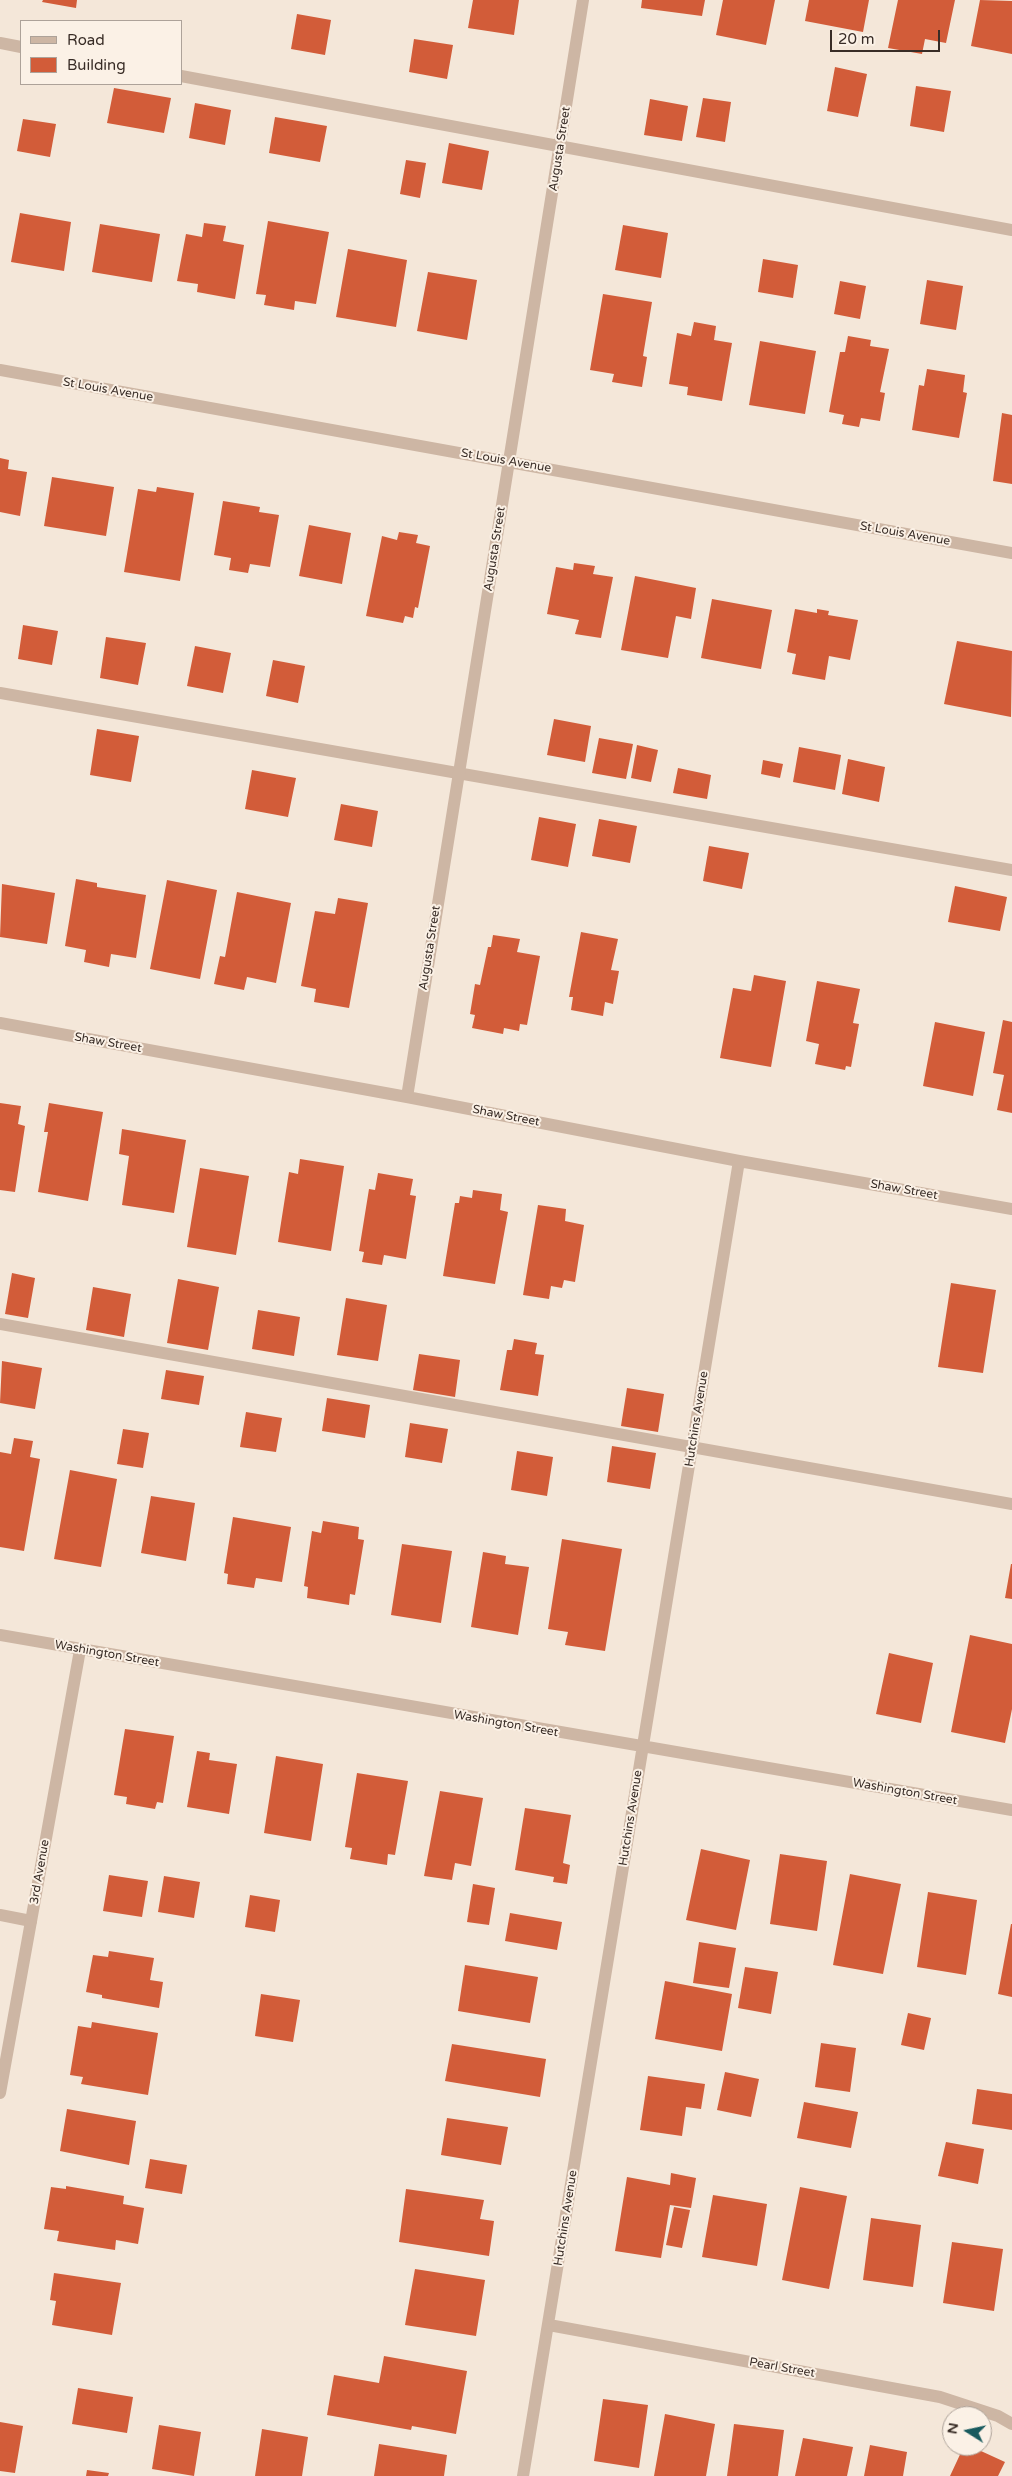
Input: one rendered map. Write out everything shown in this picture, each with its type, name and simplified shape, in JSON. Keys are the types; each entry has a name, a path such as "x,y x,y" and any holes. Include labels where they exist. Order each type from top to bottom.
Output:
{"street":[{"name":"Augusta Street","path":"406,1097 583,0"},
{"path":"0,43 20,47"},
{"path":"182,76 1012,230"},
{"name":"St Louis Avenue","path":"0,370 509,461 1012,554"},
{"path":"0,693 1012,870"},
{"name":"Shaw Street","path":"0,1024 406,1097 739,1161 1012,1209"},
{"name":"Hutchins Avenue","path":"524,2476 739,1161"},
{"path":"0,1324 1012,1504"},
{"name":"Washington Street","path":"0,1636 642,1748 1012,1810"},
{"name":"3rd Avenue","path":"0,2093 80,1650"},
{"path":"0,1915 31,1921"},
{"name":"Pearl Street","path":"549,2325 940,2397 998,2416 1012,2424"}],"building":[{"path":"43,0 77,0 76,8 42,2"},
{"path":"473,0 519,0 514,35 468,28"},
{"path":"642,0 705,0 702,16 641,8"},
{"path":"723,0 775,0 766,45 716,35"},
{"path":"809,0 869,0 863,32 805,21"},
{"path":"898,0 955,0 946,43 925,39 922,54 888,48"},
{"path":"980,0 1012,1 1012,54 971,46"},
{"path":"297,14 331,20 325,55 291,49"},
{"path":"414,39 453,45 447,79 409,72"},
{"path":"835,67 867,74 858,117 827,111"},
{"path":"916,86 951,91 944,132 910,126"},
{"path":"114,88 171,98 164,133 107,123"},
{"path":"703,98 731,102 725,142 696,137"},
{"path":"650,99 688,106 682,141 644,135"},
{"path":"195,103 231,110 225,145 189,138"},
{"path":"275,117 327,126 320,162 269,153"},
{"path":"23,119 56,124 50,157 17,151"},
{"path":"449,143 489,151 482,190 442,183"},
{"path":"406,160 426,163 420,198 400,194"},
{"path":"20,213 71,222 64,271 11,262"},
{"path":"268,221 329,232 316,304 295,301 294,310 264,305 266,295 256,294"},
{"path":"204,223 226,226 223,241 244,245 235,299 197,292 198,284 177,281 186,234 202,237"},
{"path":"100,224 160,234 152,282 92,272"},
{"path":"623,225 668,233 661,278 615,270"},
{"path":"348,249 407,260 396,327 336,317"},
{"path":"763,259 798,265 793,298 758,292"},
{"path":"428,272 477,280 467,340 417,331"},
{"path":"927,280 963,286 956,330 920,324"},
{"path":"840,281 866,286 860,319 834,314"},
{"path":"603,294 652,302 643,356 647,357 642,387 612,382 614,374 590,370"},
{"path":"694,322 716,326 714,340 732,343 722,401 687,395 688,387 669,384 677,333 691,336"},
{"path":"848,336 871,340 870,346 889,349 880,392 885,393 880,421 861,418 859,427 842,424 844,415 829,412 840,352 845,352"},
{"path":"760,341 816,351 805,414 749,405"},
{"path":"927,369 965,375 963,392 967,393 959,438 912,430 919,385 924,386"},
{"path":"1002,413 1012,415 1012,484 993,481"},
{"path":"0,458 9,460 8,469 27,472 20,516 0,512"},
{"path":"52,477 114,487 106,536 44,526"},
{"path":"157,487 194,493 180,581 124,572 138,489 156,492"},
{"path":"223,501 260,507 259,512 279,515 270,567 250,564 248,573 229,570 231,558 214,555"},
{"path":"309,525 351,533 342,584 299,576"},
{"path":"399,532 418,535 416,543 430,546 418,608 415,607 413,618 405,616 403,623 366,616 382,536 397,540"},
{"path":"574,563 595,566 593,574 613,577 601,638 575,634 579,620 547,614 556,567 573,570"},
{"path":"635,576 696,588 691,619 676,616 668,658 621,650"},
{"path":"712,599 772,610 761,669 701,658"},
{"path":"795,609 817,613 817,609 829,611 828,615 858,620 850,660 829,656 825,680 792,674 796,654 787,652"},
{"path":"23,625 58,631 52,665 18,659"},
{"path":"106,637 146,643 138,685 100,678"},
{"path":"957,641 1012,651 1011,717 944,704"},
{"path":"195,646 231,653 223,693 187,686"},
{"path":"273,660 305,666 298,703 266,696"},
{"path":"554,719 591,726 585,762 547,755"},
{"path":"97,729 139,736 131,782 90,775"},
{"path":"599,738 633,744 626,779 592,773"},
{"path":"637,745 658,750 651,782 631,778"},
{"path":"799,747 841,755 835,790 793,782"},
{"path":"848,759 885,767 879,802 842,794"},
{"path":"763,760 783,764 780,778 761,774"},
{"path":"678,768 711,775 707,799 673,793"},
{"path":"252,770 296,778 288,817 245,809"},
{"path":"341,804 378,811 372,847 334,840"},
{"path":"539,817 576,824 568,867 531,860"},
{"path":"599,819 637,826 630,863 592,856"},
{"path":"709,846 749,853 742,889 703,881"},
{"path":"76,879 97,883 97,887 146,895 136,958 111,954 109,967 84,962 86,950 65,946"},
{"path":"167,880 217,890 200,979 150,969"},
{"path":"2,884 55,893 47,944 0,937"},
{"path":"955,886 1007,897 1000,931 948,922"},
{"path":"237,892 291,903 276,983 247,977 244,990 214,984 220,956 225,957"},
{"path":"338,898 368,903 349,1008 314,1002 316,989 301,986 315,911 335,914"},
{"path":"581,932 618,939 611,970 619,971 613,1004 605,1002 603,1016 571,1010 573,997 569,997"},
{"path":"493,935 520,939 517,952 540,956 527,1025 520,1024 519,1031 504,1028 503,1034 472,1028 475,1015 470,1014 475,984 480,985 488,947 491,947"},
{"path":"754,975 786,981 771,1067 720,1058 733,988 751,991"},
{"path":"817,981 860,989 853,1023 859,1024 851,1067 846,1066 845,1070 815,1064 819,1044 806,1041"},
{"path":"1003,1020 1012,1022 1012,1113 997,1110 1004,1075 993,1073"},
{"path":"935,1022 985,1032 973,1096 923,1086"},
{"path":"0,1103 21,1106 18,1124 25,1126 15,1192 0,1190"},
{"path":"49,1103 103,1112 88,1201 38,1192 48,1132 44,1132"},
{"path":"122,1129 186,1140 174,1213 122,1205 129,1156 119,1154"},
{"path":"300,1159 344,1166 331,1251 278,1242 289,1172 298,1174"},
{"path":"200,1168 249,1176 236,1255 187,1247"},
{"path":"378,1173 413,1179 410,1195 416,1196 406,1259 384,1255 382,1265 362,1262 364,1252 359,1251 369,1189 375,1190"},
{"path":"473,1190 502,1194 500,1210 508,1212 495,1284 443,1276 455,1203 459,1203 460,1196 472,1198"},
{"path":"538,1205 566,1209 565,1221 584,1225 575,1282 564,1280 562,1288 551,1286 549,1299 523,1295"},
{"path":"12,1273 35,1278 28,1318 5,1314"},
{"path":"178,1279 219,1287 208,1350 167,1343"},
{"path":"951,1283 996,1290 983,1373 938,1367"},
{"path":"93,1287 131,1294 124,1337 86,1330"},
{"path":"346,1298 387,1305 378,1361 337,1355"},
{"path":"258,1310 300,1317 294,1356 252,1349"},
{"path":"514,1339 537,1343 535,1354 544,1355 538,1396 500,1390 507,1350 512,1350"},
{"path":"419,1354 460,1360 455,1397 413,1390"},
{"path":"2,1361 42,1368 35,1409 0,1403"},
{"path":"166,1370 204,1376 199,1405 161,1399"},
{"path":"627,1388 664,1394 658,1432 621,1426"},
{"path":"327,1398 370,1405 365,1438 322,1431"},
{"path":"246,1412 282,1418 276,1452 240,1447"},
{"path":"410,1423 448,1429 442,1463 405,1457"},
{"path":"123,1429 149,1433 143,1468 117,1464"},
{"path":"14,1438 33,1441 30,1457 40,1459 24,1551 0,1547 0,1452 11,1454"},
{"path":"612,1446 656,1453 650,1489 607,1482"},
{"path":"517,1451 553,1457 547,1496 511,1490"},
{"path":"70,1470 117,1479 101,1567 54,1559"},
{"path":"151,1496 195,1503 186,1561 141,1553"},
{"path":"233,1517 291,1527 282,1582 256,1578 254,1588 227,1584 228,1574 224,1573"},
{"path":"323,1521 359,1527 358,1539 364,1540 355,1595 350,1594 349,1605 307,1598 308,1587 304,1586 312,1531 321,1533"},
{"path":"562,1539 622,1549 605,1651 565,1645 568,1632 548,1629"},
{"path":"402,1544 452,1551 441,1623 391,1615"},
{"path":"483,1552 506,1556 505,1564 529,1567 518,1635 471,1627"},
{"path":"1012,1564 1012,1599 1005,1598"},
{"path":"970,1635 1012,1644 1012,1709 1005,1743 951,1732"},
{"path":"889,1653 933,1663 921,1723 876,1714"},
{"path":"125,1729 174,1736 163,1803 157,1802 155,1809 126,1804 127,1797 114,1795"},
{"path":"197,1751 210,1753 209,1760 237,1764 229,1814 187,1807"},
{"path":"276,1756 323,1764 311,1841 264,1833"},
{"path":"357,1773 408,1781 395,1855 388,1854 387,1865 350,1859 352,1848 345,1847"},
{"path":"440,1791 483,1798 471,1866 455,1863 452,1880 424,1876"},
{"path":"525,1808 571,1815 563,1863 570,1865 567,1884 553,1882 554,1877 515,1870"},
{"path":"701,1849 750,1860 736,1930 686,1920"},
{"path":"780,1854 827,1861 817,1931 770,1924"},
{"path":"850,1874 901,1884 883,1974 833,1965"},
{"path":"109,1875 148,1881 142,1917 103,1911"},
{"path":"164,1876 200,1882 194,1918 158,1912"},
{"path":"473,1884 495,1888 489,1925 467,1922"},
{"path":"928,1892 977,1900 966,1975 917,1967"},
{"path":"250,1895 280,1900 275,1932 245,1927"},
{"path":"510,1913 562,1922 557,1950 505,1941"},
{"path":"1012,1924 1012,1997 998,1994"},
{"path":"699,1942 736,1948 729,1988 693,1983"},
{"path":"109,1951 154,1958 150,1980 163,1982 159,2008 102,1998 102,1995 86,1992 93,1955 108,1957"},
{"path":"465,1965 538,1977 530,2023 458,2011"},
{"path":"745,1967 778,1972 771,2014 738,2008"},
{"path":"665,1981 732,1994 722,2051 655,2039"},
{"path":"261,1994 300,2000 293,2042 255,2036"},
{"path":"908,2013 931,2018 924,2050 901,2045"},
{"path":"92,2022 158,2033 148,2095 81,2084 83,2077 70,2075 78,2026 91,2028"},
{"path":"821,2043 856,2048 850,2092 815,2087"},
{"path":"452,2044 546,2059 540,2097 445,2081"},
{"path":"725,2072 759,2079 751,2117 717,2110"},
{"path":"648,2076 705,2084 701,2109 686,2107 682,2136 640,2130"},
{"path":"977,2089 1012,2094 1012,2130 972,2124"},
{"path":"804,2102 858,2112 851,2148 797,2138"},
{"path":"67,2109 136,2121 129,2165 60,2151"},
{"path":"447,2118 508,2127 501,2165 441,2155"},
{"path":"946,2142 984,2149 978,2184 938,2176"},
{"path":"150,2159 187,2165 182,2194 145,2188"},
{"path":"671,2173 696,2178 691,2208 670,2205 661,2258 615,2251 627,2177 670,2185"},
{"path":"66,2186 124,2196 123,2204 144,2208 138,2244 116,2240 115,2250 57,2241 59,2231 44,2229 51,2187 66,2189"},
{"path":"800,2187 847,2196 829,2289 782,2280"},
{"path":"406,2189 484,2200 480,2219 494,2221 489,2256 399,2242"},
{"path":"713,2195 767,2204 757,2266 702,2257"},
{"path":"674,2207 690,2210 682,2248 666,2245"},
{"path":"871,2218 921,2225 913,2287 863,2280"},
{"path":"952,2242 1003,2249 994,2311 943,2303"},
{"path":"415,2269 485,2280 476,2336 405,2325"},
{"path":"54,2273 121,2283 112,2335 52,2325 56,2301 50,2300"},
{"path":"384,2356 467,2371 456,2434 412,2426 411,2430 327,2415 334,2375 379,2383"},
{"path":"78,2388 133,2397 127,2433 72,2424"},
{"path":"603,2399 648,2405 639,2468 594,2461"},
{"path":"665,2414 715,2424 706,2476 654,2476"},
{"path":"0,2422 23,2426 15,2473 0,2471"},
{"path":"734,2424 784,2430 778,2476 727,2476"},
{"path":"159,2425 201,2432 194,2476 152,2469"},
{"path":"262,2429 308,2437 302,2476 255,2476"},
{"path":"803,2438 853,2447 847,2476 795,2476"},
{"path":"379,2444 447,2455 444,2476 374,2476"},
{"path":"870,2445 907,2452 903,2476 864,2476"},
{"path":"959,2456 992,2456 1005,2462 998,2476 950,2476"},
{"path":"87,2470 109,2473 108,2476 86,2476"}]}
